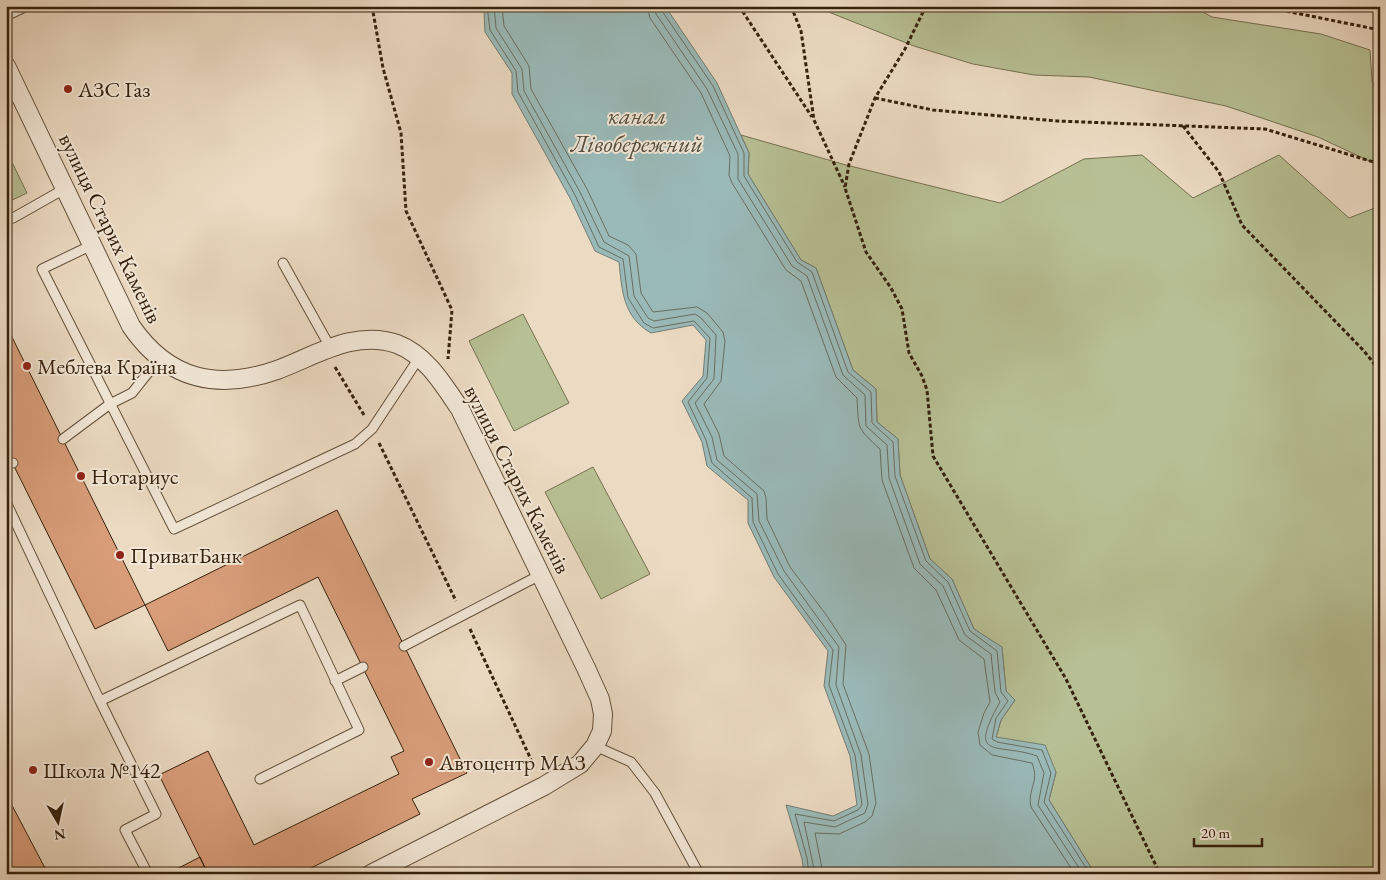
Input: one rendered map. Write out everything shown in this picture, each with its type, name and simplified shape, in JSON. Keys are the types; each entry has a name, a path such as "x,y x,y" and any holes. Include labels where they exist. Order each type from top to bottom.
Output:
{"street":[{"name":"вулиця Старих Каменів","path":"6,66 131,326 144,345 159,359 180,372 206,379 229,380 253,377 278,370 327,349 363,339 398,344 419,358 446,387 460,409 542,574 600,699 603,714 602,731 595,746"},
{"path":"371,874 544,786 580,764 595,746"}],"lane":[{"path":"6,16 23,7"},
{"path":"6,216 13,218 66,188"},
{"path":"92,245 42,269 174,529 355,444 372,429 419,358"},
{"path":"283,264 327,349"},
{"path":"63,439 110,404 132,393 159,359"},
{"path":"6,502 100,701 156,814 125,830 148,874"},
{"path":"404,646 542,574"},
{"path":"100,701 300,605 359,730 260,778"},
{"path":"335,681 363,667"},
{"path":"595,746 631,762 655,793 699,874"}],"path":[{"path":"372,6 383,68 401,133 406,211 452,310 446,387"},
{"path":"739,6 814,120 845,188 866,252 891,288 902,309 909,353 927,390 933,456 1066,679 1160,874"},
{"path":"790,6 801,31 814,120"},
{"path":"845,188 849,164 875,98 905,49 926,6"},
{"path":"1261,6 1380,30"},
{"path":"875,98 942,111 1057,121 1265,129 1380,164"},
{"path":"1182,126 1219,172 1242,225 1364,351 1380,371"},
{"path":"327,349 372,429 544,786"}],"green space":[{"path":"1192,6 1212,17 1321,34 1370,50 1372,81 1380,99 1380,166 1318,137 1226,106 1089,77 1034,75 973,64 914,46 816,7"},
{"path":"741,135 846,165 1000,203 1084,159 1142,155 1193,198 1279,155 1349,218 1380,206 1380,874 1095,874 1049,800 1056,772 996,737 1001,720 1015,700 1006,691 1002,648 974,629 952,579 930,559 900,475 898,439 877,422 876,389 853,370 816,268 801,260 748,174 749,153"},
{"path":"6,150 27,193 6,203"},
{"path":"523,314 569,403 514,431 469,341"},
{"path":"593,467 650,574 601,599 545,492"}],"water":[{"name":"канал Лівобережний","path":"480,6 665,6 717,83 749,153 748,174 801,260 816,268 853,370 876,389 877,422 898,439 900,475 930,559 952,579 974,629 1002,647 1006,691 1015,700 1001,720 996,737 1045,745 1056,772 1049,800 1095,874 804,874 802,859 786,805 833,816 857,805 850,756 824,686 828,651 774,577 748,523 748,500 707,466 702,442 682,401 703,376 706,340 693,325 651,333 642,327 629,311 623,293 619,262 595,251 570,198 512,94 512,73 485,32 484,11"}],"building":[{"path":"6,325 145,605 95,629 6,450"},
{"path":"337,510 467,773 412,799 420,814 299,874 208,874 159,775 208,751 254,845 399,774 391,757 404,751 318,577 168,651 145,605"},
{"path":"6,794 45,868 34,874 6,874"},
{"path":"200,857 208,874 167,874"}],"place":[{"name":"АЗС Газ","path":"68,89"},
{"name":"Меблева Країна","path":"27,366"},
{"name":"Нотариус","path":"81,476"},
{"name":"ПриватБанк","path":"120,555"},
{"name":"Автоцентр МАЗ","path":"429,762"},
{"name":"Школа №142","path":"33,770"}]}
